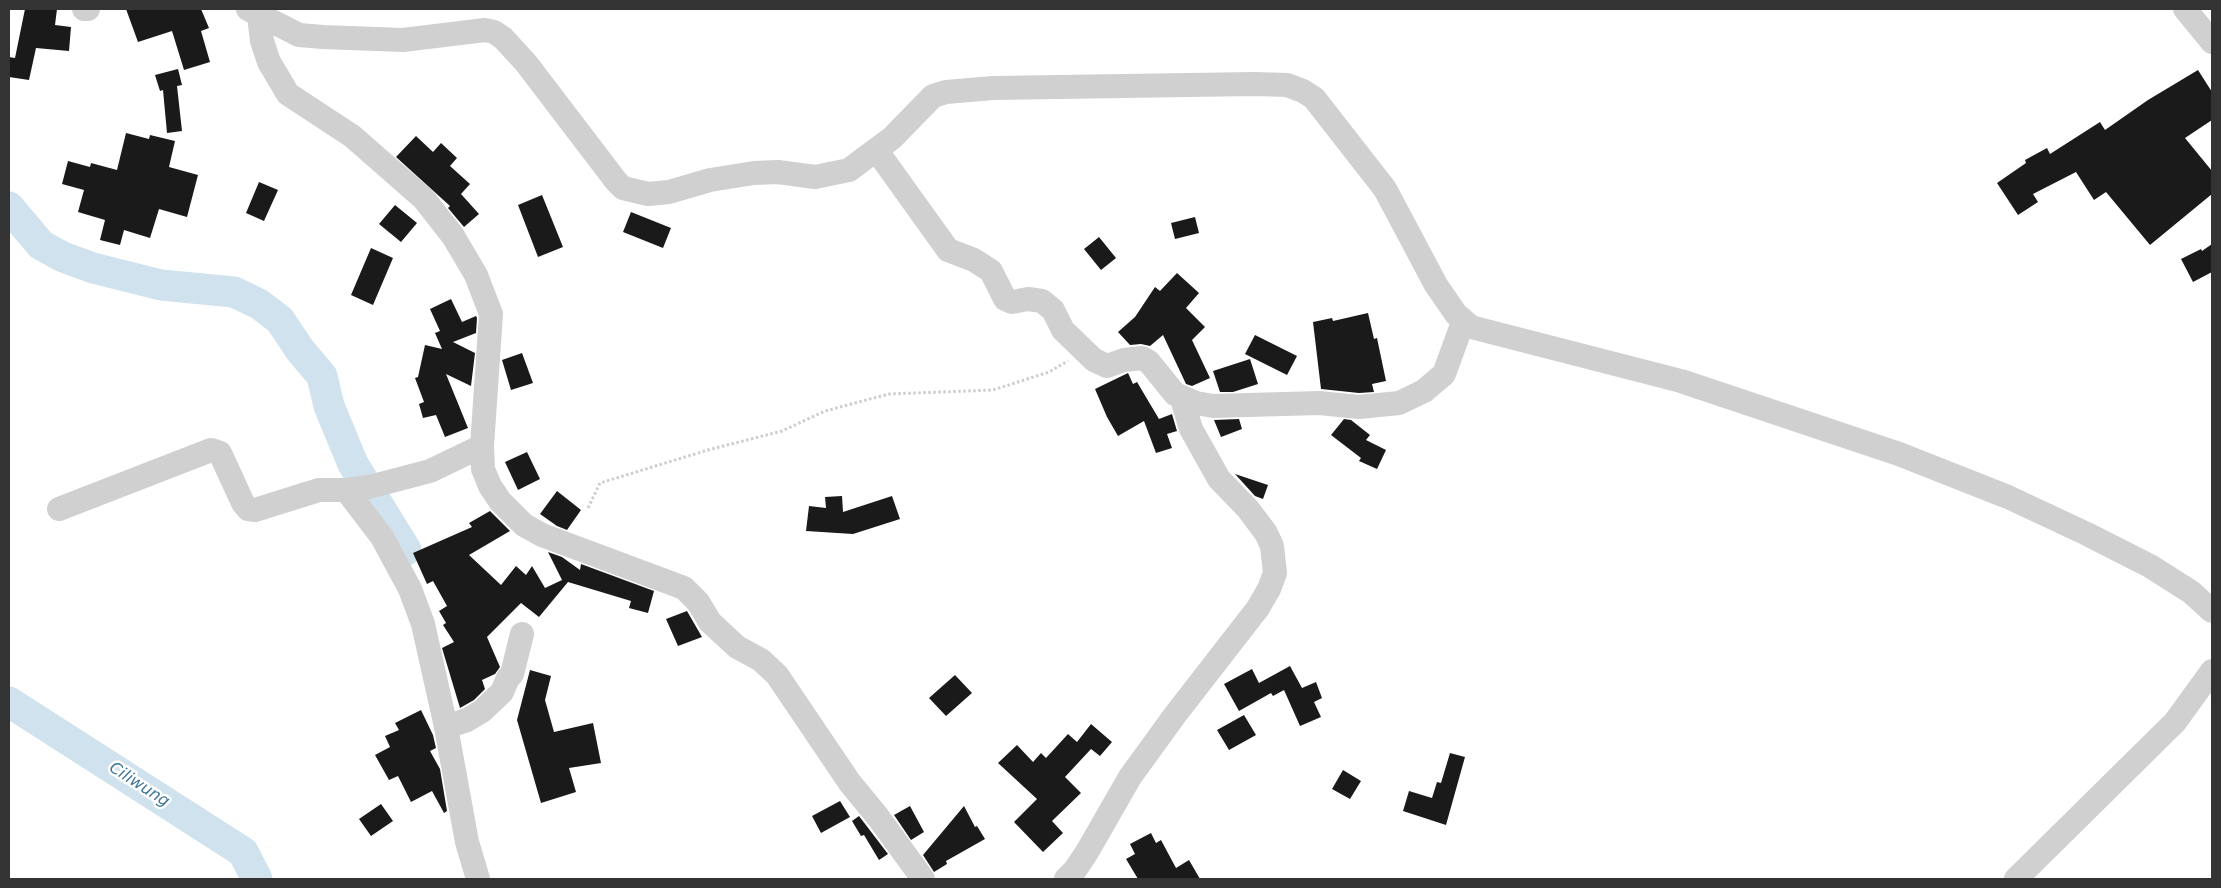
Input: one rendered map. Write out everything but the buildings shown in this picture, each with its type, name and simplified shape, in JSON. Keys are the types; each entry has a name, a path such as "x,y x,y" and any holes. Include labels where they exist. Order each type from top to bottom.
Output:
{"street":[{"path":"2185,9 2212,42"},
{"path":"250,11 298,34 324,37 403,40 485,30 494,32 503,38 526,63 616,181 623,188 648,194 669,192 710,180 754,173 778,172 815,177 849,170 877,151 933,96 946,92 993,88 1287,86 1303,90 1314,98 1369,168 1399,214 1436,285 1463,322 1481,331 1628,366 1681,381 1899,454 2008,497 2087,534 2150,566 2191,592 2212,611"},
{"path":"250,11 269,62 288,94 352,136 424,199 449,230 476,275 491,314 482,446 483,470 490,486 500,500 524,525 570,547 684,588 698,602 710,622 737,647 761,660 778,675 850,783 878,817 923,879"},
{"path":"877,151 948,250 974,260 991,271 1004,297 1008,301 1035,299 1046,304 1053,310 1063,330 1084,352 1107,366 1124,360 1142,358 1149,362 1166,385 1182,399 1196,404 1213,406 1319,403 1359,407 1399,403 1424,391 1444,374 1463,322"},
{"path":"1066,879 1075,870 1087,852 1130,777 1175,714 1258,608 1269,590 1275,573 1272,546 1266,534 1248,509 1219,479 1191,429 1182,399"},
{"path":"59,509 211,450 220,453 243,503 248,509 254,510 319,490 351,489 430,471 482,446"},
{"path":"351,489 382,537 410,589 423,624 455,724 467,842 478,879"},
{"path":"455,724 493,702 502,692 508,678 512,674 522,634"},
{"path":"2016,879 2175,722 2212,671"}],"path":[{"path":"588,508 600,483 708,450 782,431 825,411 889,394 993,390 1049,372 1084,352"}],"waterway":[{"path":"9,207 41,245 63,257 93,268 161,285 234,292 259,304 280,320 300,350 322,376 329,406 353,464 406,550"},
{"name":"Ciliwung","path":"9,702 243,852 257,879"}]}
